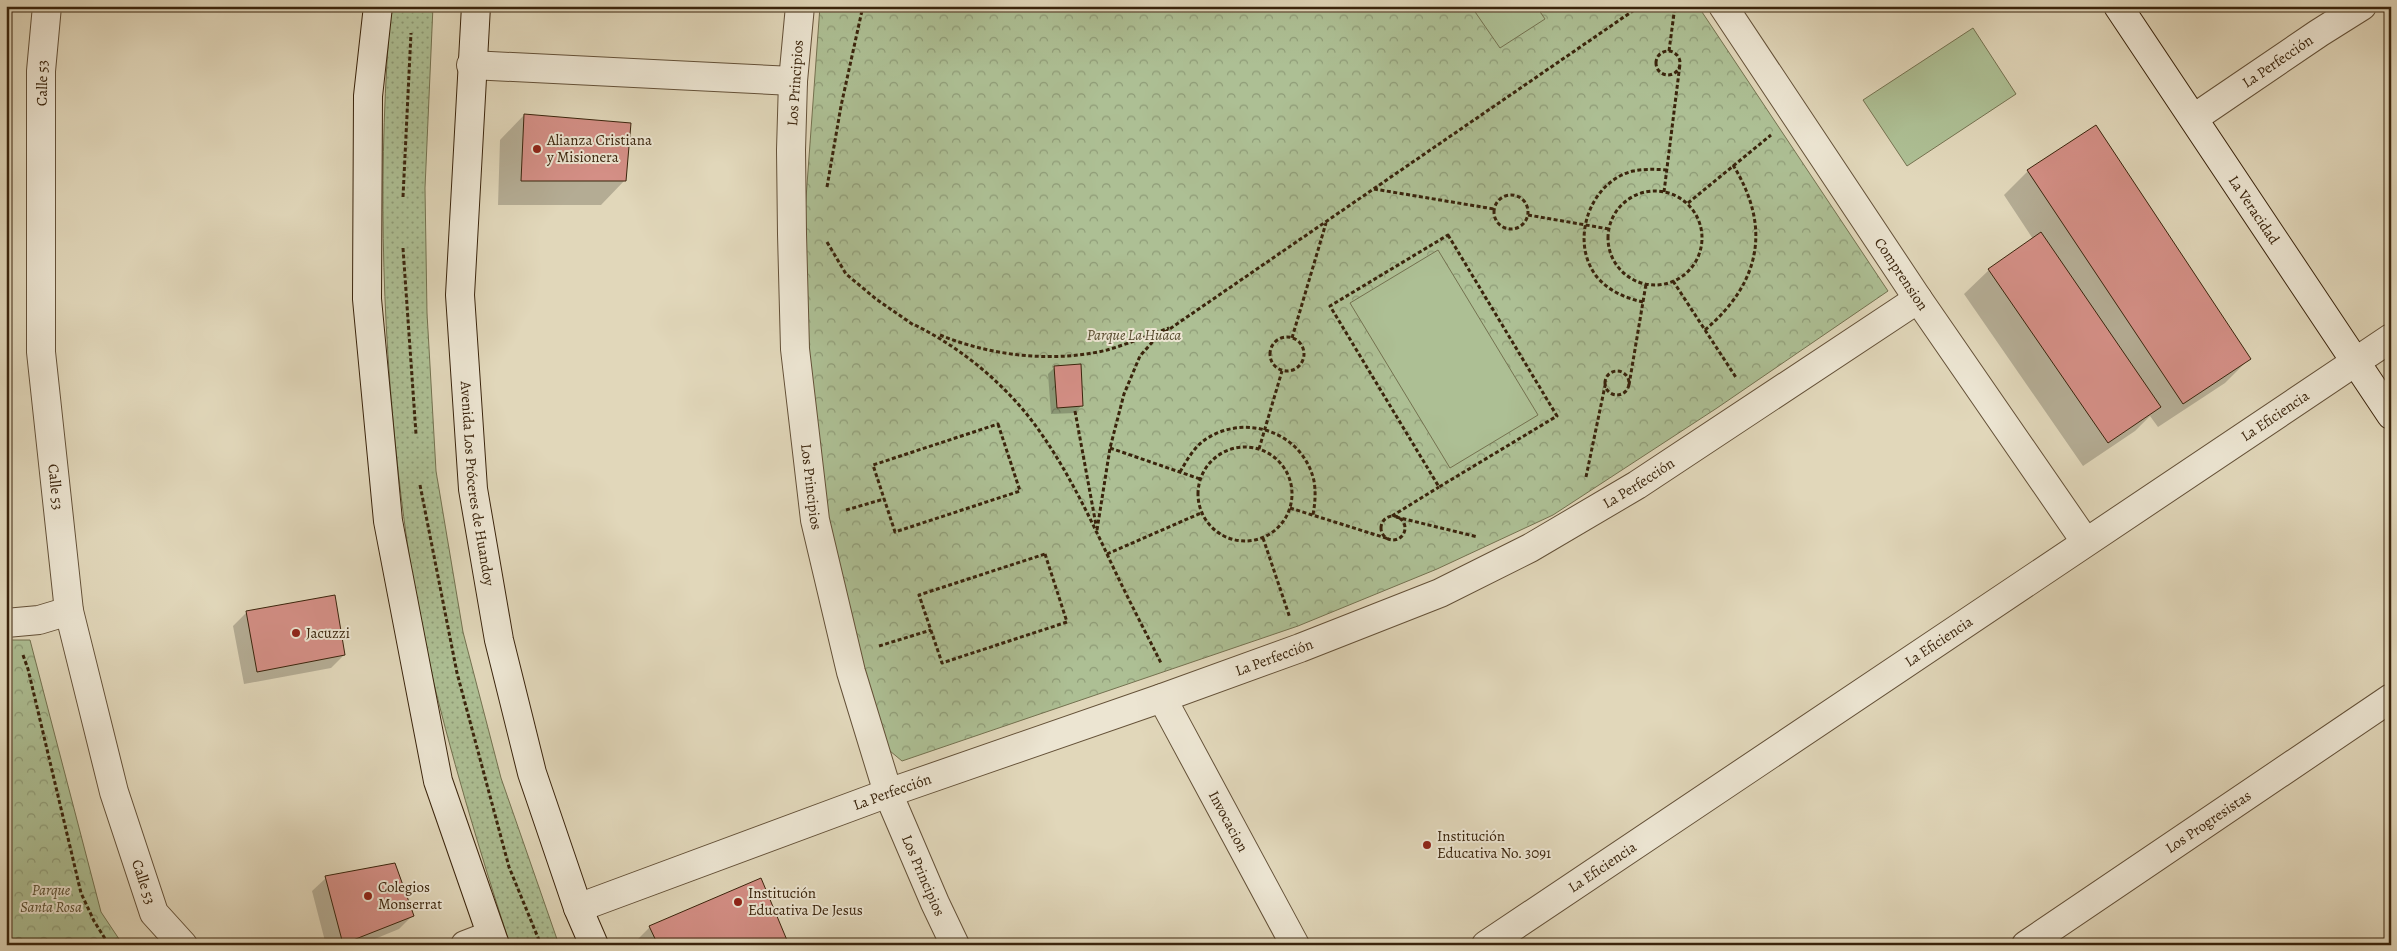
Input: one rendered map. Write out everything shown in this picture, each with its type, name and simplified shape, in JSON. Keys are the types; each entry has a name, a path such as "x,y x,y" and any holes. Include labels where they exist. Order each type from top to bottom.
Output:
{"street":[{"name":"Calle 53","path":"47,6 41,71 41,352 69,611 114,792 154,913 183,945"},
{"path":"378,6 368,96 367,299 388,521 438,781 493,940 465,945"},
{"name":"Avenida Los Próceres de Huandoy","path":"476,6 471,65 460,295 473,489 499,640 532,773 578,908 594,945"},
{"name":"Los Principios","path":"800,6 793,81 790,150 795,349 815,520 847,657 888,792 935,904 955,945"},
{"name":"Comprension","path":"1723,6 1794,116 1918,299 2086,541"},
{"name":"La Veracidad","path":"2118,6 2391,414"},
{"name":"La Perfección","path":"2194,118 2362,6"},
{"path":"471,65 793,81"},
{"name":"La Perfección","path":"578,908 888,792 1162,698 1300,648 1440,593 1530,548 1637,485 1918,299"},
{"name":"La Eficiencia","path":"1486,945 2391,338"},
{"path":"6,623 39,620 69,611"},
{"name":"Invocacion","path":"1162,698 1295,945"},
{"name":"Los Progresistas","path":"2026,945 2391,698"}],"path":[{"path":"826,192 841,106 863,6"},
{"path":"1097,530 1110,448 1124,394 1140,356 1155,339 1640,6"},
{"path":"1669,51 1675,6"},
{"path":"1664,192 1680,64 1676,54 1669,51 1662,52 1657,58 1657,69 1663,74 1677,71 1680,64"},
{"path":"1688,203 1794,116"},
{"path":"1705,330 1725,313 1741,291 1751,267 1756,241 1751,201 1744,183 1733,165"},
{"path":"1643,302 1625,298 1610,289 1597,276 1588,260 1584,243 1584,225 1590,207 1600,192 1614,180 1630,172 1648,169 1667,170"},
{"path":"1374,190 1494,210"},
{"path":"1664,192 1680,197 1688,203 1697,215 1702,229 1702,244 1698,258 1690,270 1673,281 1657,286 1631,279 1619,269 1611,256 1608,240 1609,229 1616,211 1626,200 1640,193 1664,192"},
{"path":"1494,210 1503,196 1514,195 1524,200 1528,215"},
{"path":"1494,210 1499,224 1508,229 1518,227 1528,215"},
{"path":"1528,215 1609,229"},
{"path":"1292,338 1326,223"},
{"path":"1389,539 1383,535 1381,525 1385,519 1394,516 1557,416 1448,234 1330,306 1439,487"},
{"path":"824,237 846,274 876,299 915,326 944,340 1005,390 1025,412 1061,466 1097,530 1161,663"},
{"path":"1673,281 1756,406"},
{"path":"1606,381 1607,388 1615,394 1622,394 1629,385 1646,284"},
{"path":"915,326 967,346 1015,355 1063,355 1107,350 1177,325"},
{"path":"1281,338 1292,338 1301,344 1303,359 1297,368 1287,372 1282,371 1277,369 1270,360 1270,350 1272,345 1281,338"},
{"path":"1259,449 1282,371"},
{"path":"1586,480 1606,381 1612,372 1619,372 1626,374 1629,385"},
{"path":"1075,411 1097,530"},
{"path":"998,424 1020,491 895,532 873,465 998,424"},
{"path":"1180,472 1190,454 1205,440 1224,430 1244,426 1265,429 1282,436 1296,447 1307,462 1313,479 1316,497 1313,515"},
{"path":"1244,447 1259,449 1269,453 1286,471 1291,484 1290,508 1281,526 1263,538 1247,542 1221,536 1209,526 1201,513 1197,498 1200,479 1205,468 1215,457 1229,450 1244,447"},
{"path":"1110,448 1200,479"},
{"path":"1290,508 1389,539 1397,539 1404,531 1402,521 1394,516"},
{"path":"1107,554 1201,513"},
{"path":"1394,516 1484,538"},
{"path":"1263,538 1300,648"},
{"path":"1045,554 1067,622 942,663 931,630 920,595 1045,554"},
{"path":"847,657 931,630"},
{"path":"20,648 28,669 81,893 94,921 109,945"}],"green space":[{"path":"391,6 433,6 425,188 427,313 436,471 463,632 501,778 559,945 510,945 455,765 427,655 418,609 398,470 392,412 385,296 383,238 384,122"},
{"name":"Parque La Huaca","path":"820,6 1698,6 1888,291 1717,408 1553,515 1437,569 1298,626 902,761 884,746 849,624 823,491 805,356 804,226"},
{"path":"1471,6 1536,6 1545,19 1500,48"},
{"path":"1973,28 2016,94 1907,166 1863,100"},
{"path":"1438,250 1538,415 1450,468 1350,303"},
{"name":"Parque Santa Rosa","path":"6,640 30,640 101,912 123,945 6,945"}],"building":[{"path":"524,114 631,123 626,181 521,181"},
{"path":"2096,125 2251,359 2183,404 2027,170"},
{"path":"2041,232 2161,407 2108,443 1988,269"},
{"path":"1081,364 1083,406 1057,408 1054,366"},
{"name":"Jacuzzi","path":"335,595 345,655 257,672 246,611"},
{"name":"Colegios Monserrat","path":"395,863 414,916 343,944 325,876"},
{"name":"Institución Educativa De Jesus","path":"761,878 789,945 658,945 649,926"}],"place":[{"name":"Alianza Cristiana y Misionera","path":"537,149"},
{"name":"Jacuzzi","path":"296,633"},
{"name":"Institución Educativa No. 3091","path":"1427,845"},
{"name":"Colegios Monserrat","path":"368,896"},
{"name":"Institución Educativa De Jesus","path":"738,902"}]}
